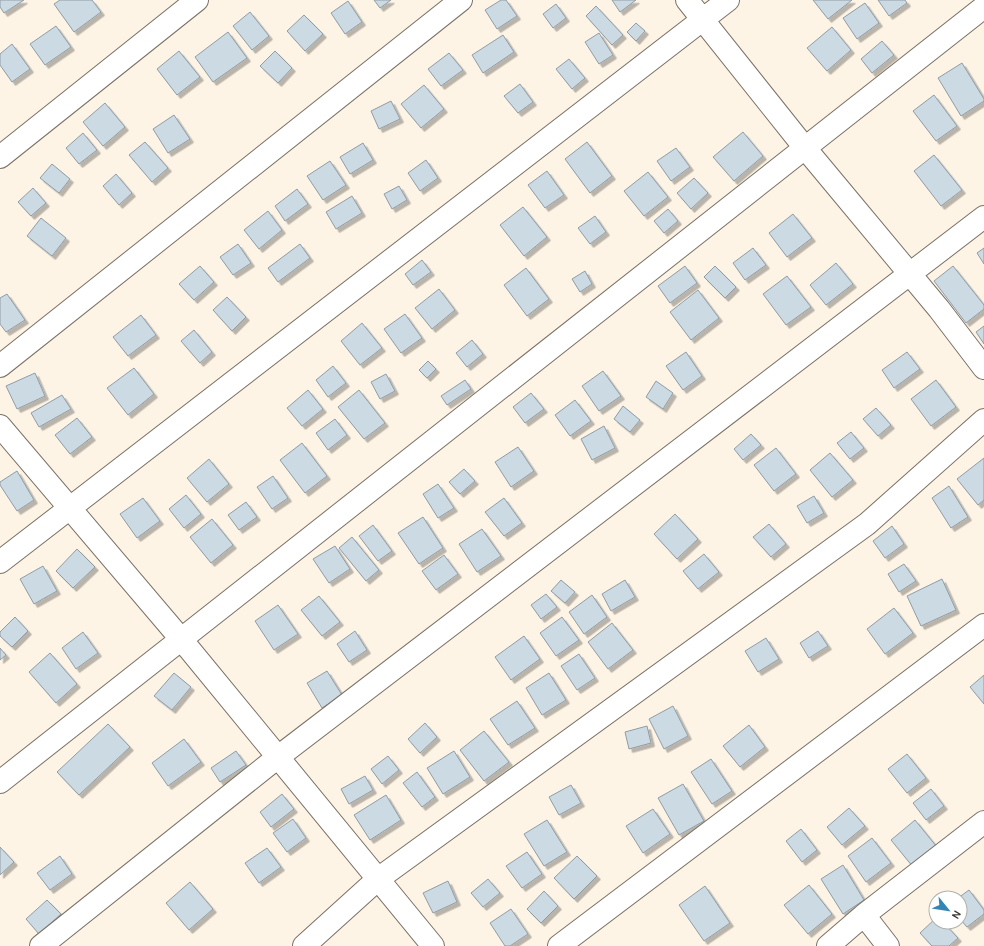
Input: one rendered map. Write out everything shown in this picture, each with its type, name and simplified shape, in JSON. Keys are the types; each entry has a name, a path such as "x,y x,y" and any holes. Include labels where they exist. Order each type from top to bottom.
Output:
{"street":[{"path":"0,158 197,0"},
{"path":"0,366 461,0"},
{"path":"687,0 805,148 911,274 984,368"},
{"path":"0,562 69,507 728,0"},
{"path":"0,782 984,7"},
{"path":"41,946 278,758 984,217"},
{"path":"304,946 378,879 867,524 984,420"},
{"path":"0,426 181,639 433,946"},
{"path":"558,946 984,625"},
{"path":"828,946 864,915 984,822"},
{"path":"864,915 888,946"}],"building":[{"path":"0,0 24,0 4,13 0,7"},
{"path":"60,0 92,0 101,12 74,32 54,4"},
{"path":"374,0 391,0 380,8"},
{"path":"501,0 506,0 517,16 497,29 485,10"},
{"path":"612,0 636,0 620,12"},
{"path":"813,0 852,0 828,19"},
{"path":"878,0 905,0 907,3 889,16"},
{"path":"348,1 362,22 345,34 331,13"},
{"path":"865,3 879,23 857,39 843,18"},
{"path":"556,4 566,18 553,28 543,14"},
{"path":"596,6 623,35 612,45 586,16"},
{"path":"250,12 269,36 252,50 233,26"},
{"path":"304,15 323,34 305,51 287,31"},
{"path":"636,23 645,31 636,41 627,32"},
{"path":"56,26 71,47 45,65 30,44"},
{"path":"832,27 851,50 827,71 807,48"},
{"path":"228,32 247,58 213,82 195,57"},
{"path":"599,33 613,55 599,64 585,42"},
{"path":"503,35 514,52 483,73 472,55"},
{"path":"882,41 894,55 872,73 861,59"},
{"path":"12,44 30,69 12,82 0,65 0,54"},
{"path":"179,51 200,77 177,95 157,69"},
{"path":"275,51 292,68 278,83 260,66"},
{"path":"449,53 463,70 441,86 428,69"},
{"path":"569,59 585,78 572,89 556,69"},
{"path":"962,63 984,101 961,116 938,78"},
{"path":"520,84 533,102 518,113 504,96"},
{"path":"424,85 444,109 421,128 401,104"},
{"path":"934,95 957,126 936,141 913,111"},
{"path":"391,101 400,119 379,129 371,111"},
{"path":"105,103 125,127 103,146 83,122"},
{"path":"174,115 190,139 168,153 153,129"},
{"path":"743,132 763,156 734,181 713,157"},
{"path":"83,133 97,150 79,164 66,148"},
{"path":"145,142 168,168 152,182 129,155"},
{"path":"587,142 612,176 590,193 565,159"},
{"path":"363,143 373,160 350,174 340,157"},
{"path":"676,148 690,167 671,181 657,161"},
{"path":"934,155 962,190 941,206 914,171"},
{"path":"426,160 438,178 420,191 408,173"},
{"path":"330,161 346,185 323,200 307,176"},
{"path":"52,164 70,179 59,193 40,178"},
{"path":"547,171 564,195 545,208 528,185"},
{"path":"648,172 668,197 644,216 624,191"},
{"path":"116,174 132,193 119,205 103,186"},
{"path":"694,178 708,193 691,209 677,193"},
{"path":"399,186 407,200 392,209 384,194"},
{"path":"33,188 46,203 31,216 18,202"},
{"path":"297,189 308,204 285,221 275,206"},
{"path":"352,196 362,213 336,229 326,212"},
{"path":"523,207 547,237 524,256 500,225"},
{"path":"668,209 678,221 664,233 654,221"},
{"path":"268,211 282,230 259,249 244,230"},
{"path":"793,214 812,238 787,257 769,233"},
{"path":"595,216 606,232 590,244 578,228"},
{"path":"41,218 66,238 52,256 27,236"},
{"path":"238,244 251,263 233,275 220,257"},
{"path":"300,244 310,258 278,282 268,268"},
{"path":"753,248 766,265 745,280 733,263"},
{"path":"984,248 984,264 977,253"},
{"path":"422,260 431,272 413,285 405,274"},
{"path":"836,263 853,284 826,305 810,285"},
{"path":"200,266 214,282 194,300 179,284"},
{"path":"685,266 697,283 670,303 658,286"},
{"path":"715,266 736,287 725,298 704,277"},
{"path":"953,266 984,305 984,309 966,323 934,281"},
{"path":"526,268 549,299 527,316 504,285"},
{"path":"585,271 592,284 580,292 572,279"},
{"path":"787,276 811,307 786,325 763,294"},
{"path":"439,289 455,310 432,329 415,308"},
{"path":"698,290 719,318 691,340 670,312"},
{"path":"7,294 25,320 6,332 0,324 0,298"},
{"path":"227,297 246,317 232,331 213,310"},
{"path":"405,314 422,338 401,353 384,329"},
{"path":"141,315 156,335 128,356 113,337"},
{"path":"362,323 382,348 360,365 341,341"},
{"path":"984,326 984,344 976,332"},
{"path":"194,330 212,352 200,363 181,341"},
{"path":"472,340 483,354 467,367 456,353"},
{"path":"686,352 702,376 683,390 666,366"},
{"path":"907,352 920,369 894,388 882,370"},
{"path":"428,361 436,369 427,378 419,370"},
{"path":"333,366 346,383 328,397 316,380"},
{"path":"134,368 154,394 128,415 107,388"},
{"path":"603,371 621,396 599,411 582,386"},
{"path":"35,373 45,396 17,409 6,386"},
{"path":"386,374 395,391 380,399 371,382"},
{"path":"465,380 471,389 447,405 441,396"},
{"path":"936,380 956,407 931,426 911,399"},
{"path":"656,381 673,393 663,409 646,397"},
{"path":"308,390 323,409 302,426 287,408"},
{"path":"359,390 385,423 364,439 338,407"},
{"path":"531,393 544,409 525,423 513,407"},
{"path":"62,395 71,409 39,427 31,413"},
{"path":"575,400 591,421 570,436 555,415"},
{"path":"623,406 640,420 630,432 614,419"},
{"path":"876,408 891,425 878,436 863,419"},
{"path":"77,418 92,437 70,454 55,435"},
{"path":"335,419 347,435 328,450 316,433"},
{"path":"604,426 615,448 592,460 581,439"},
{"path":"851,432 864,448 850,459 837,443"},
{"path":"751,434 761,445 743,460 734,449"},
{"path":"302,443 327,476 305,493 280,460"},
{"path":"518,447 534,471 511,487 495,462"},
{"path":"776,448 796,474 774,491 754,465"},
{"path":"830,453 853,480 832,497 810,470"},
{"path":"984,458 984,500 978,505 957,479"},
{"path":"209,459 229,484 207,502 187,478"},
{"path":"464,469 475,481 460,494 449,482"},
{"path":"17,471 34,500 17,511 0,485 0,482"},
{"path":"273,476 288,498 272,509 257,487"},
{"path":"438,484 454,508 438,518 423,494"},
{"path":"949,486 968,517 951,528 932,498"},
{"path":"186,495 201,514 184,528 169,509"},
{"path":"814,496 824,513 807,523 797,506"},
{"path":"143,498 160,521 137,538 120,514"},
{"path":"504,498 522,523 504,536 485,512"},
{"path":"246,502 257,517 239,530 228,515"},
{"path":"675,514 698,539 677,559 654,534"},
{"path":"423,517 443,548 419,564 398,533"},
{"path":"212,519 233,545 211,563 190,537"},
{"path":"769,524 786,544 771,557 753,537"},
{"path":"373,525 392,551 378,561 359,536"},
{"path":"892,526 904,544 885,558 873,541"},
{"path":"482,529 501,556 477,572 459,544"},
{"path":"352,537 379,570 366,581 339,548"},
{"path":"335,546 350,569 329,583 313,559"},
{"path":"77,549 95,567 73,588 56,571"},
{"path":"704,554 719,572 698,589 683,571"},
{"path":"444,555 458,574 436,590 422,571"},
{"path":"904,564 916,581 899,592 888,574"},
{"path":"43,566 57,591 34,604 20,579"},
{"path":"942,579 956,610 921,626 907,596"},
{"path":"561,580 575,592 565,603 551,591"},
{"path":"625,580 635,597 611,611 602,594"},
{"path":"546,594 557,607 541,619 531,605"},
{"path":"592,595 607,617 584,634 569,612"},
{"path":"319,596 340,622 322,636 301,610"},
{"path":"278,605 298,634 274,650 255,621"},
{"path":"894,608 913,633 885,654 867,629"},
{"path":"15,617 28,631 12,647 0,636 0,632"},
{"path":"562,617 579,640 556,656 540,633"},
{"path":"612,623 633,650 608,669 588,642"},
{"path":"355,631 367,650 349,662 337,644"},
{"path":"818,631 828,646 809,658 800,643"},
{"path":"83,632 98,653 76,669 62,648"},
{"path":"524,636 540,659 511,680 495,657"},
{"path":"766,638 779,659 758,672 745,651"},
{"path":"0,648 6,655 0,660"},
{"path":"50,653 77,684 56,703 29,672"},
{"path":"579,654 595,678 577,690 561,666"},
{"path":"327,671 342,695 322,708 307,683"},
{"path":"174,673 191,687 172,710 154,696"},
{"path":"549,673 566,700 542,715 526,688"},
{"path":"984,675 984,704 970,687"},
{"path":"517,701 535,728 508,745 490,719"},
{"path":"673,706 688,736 664,749 649,719"},
{"path":"425,723 437,737 420,753 408,739"},
{"path":"108,724 130,747 79,795 57,772"},
{"path":"749,725 765,747 740,767 723,746"},
{"path":"647,726 651,743 629,749 625,732"},
{"path":"484,731 509,762 484,781 460,750"},
{"path":"184,739 201,762 168,786 152,763"},
{"path":"236,751 246,765 220,782 211,768"},
{"path":"454,751 470,777 443,794 427,768"},
{"path":"907,754 926,778 907,793 888,769"},
{"path":"388,756 399,770 382,784 371,769"},
{"path":"711,759 732,791 712,804 691,772"},
{"path":"417,772 435,797 422,807 403,783"},
{"path":"365,776 373,790 349,804 341,789"},
{"path":"683,784 704,821 679,835 658,798"},
{"path":"571,785 581,803 559,815 549,797"},
{"path":"931,789 944,806 926,820 913,803"},
{"path":"282,794 294,809 271,827 260,812"},
{"path":"386,795 401,820 370,840 354,815"},
{"path":"849,808 865,826 842,845 827,827"},
{"path":"653,809 670,834 643,853 626,826"},
{"path":"293,819 306,838 287,852 273,833"},
{"path":"547,820 567,852 544,866 524,834"},
{"path":"915,820 937,847 913,867 891,840"},
{"path":"801,829 817,850 802,862 786,841"},
{"path":"872,838 891,863 866,882 848,856"},
{"path":"0,847 14,862 0,875"},
{"path":"267,848 281,867 259,883 245,863"},
{"path":"527,852 542,874 522,888 506,866"},
{"path":"60,856 72,874 50,890 37,873"},
{"path":"577,856 597,876 574,899 554,878"},
{"path":"843,865 864,900 843,914 821,879"},
{"path":"488,879 500,893 483,907 471,893"},
{"path":"448,881 457,902 433,913 423,893"},
{"path":"190,882 213,909 189,930 166,903"},
{"path":"809,885 832,914 808,934 784,905"},
{"path":"705,886 730,923 704,941 679,905"},
{"path":"969,890 984,910 984,914 968,926"},
{"path":"544,891 558,906 541,923 527,909"},
{"path":"47,900 61,914 39,934 26,919"},
{"path":"511,909 528,934 510,946 505,946 490,923"},
{"path":"928,926 928,930 950,930 958,938 949,946 932,946 920,933"}]}
